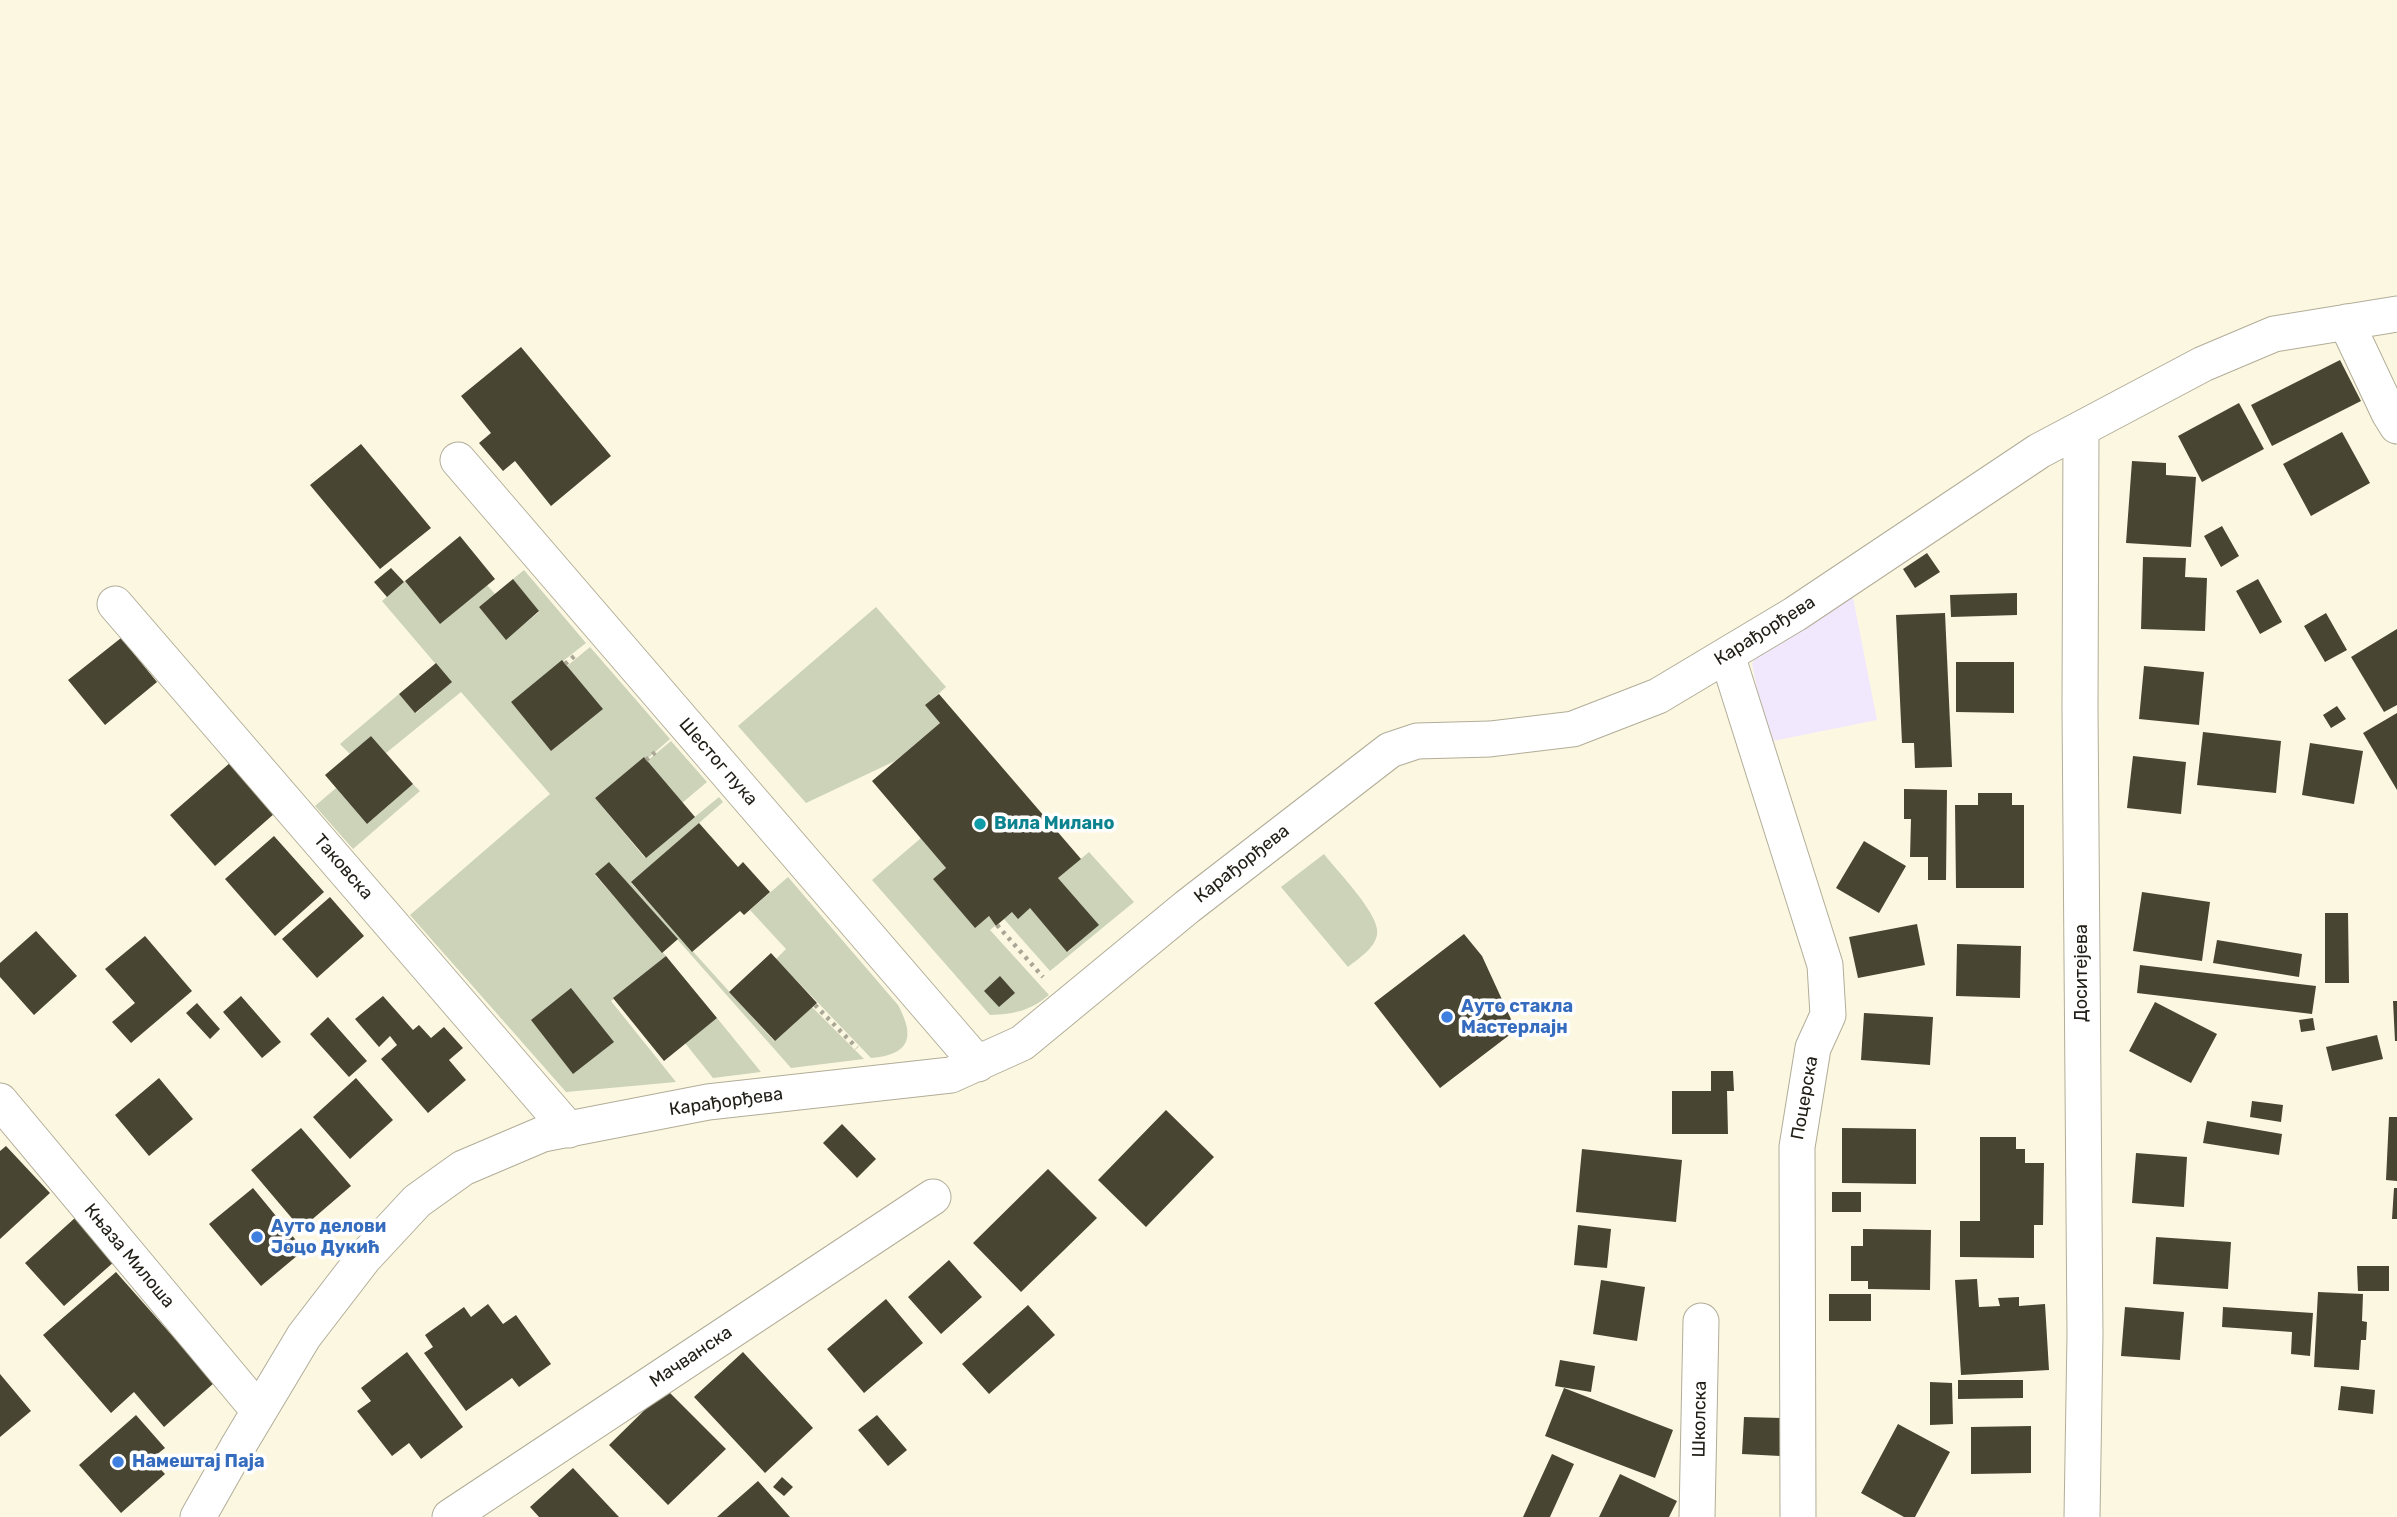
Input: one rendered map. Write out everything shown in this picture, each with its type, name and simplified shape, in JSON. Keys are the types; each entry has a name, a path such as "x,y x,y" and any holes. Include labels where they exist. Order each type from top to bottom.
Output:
{"street":[{"name":"Карађорђева","path":"198,1517 304,1336 364,1258 417,1201 463,1168 543,1135 715,1100 951,1075 978,1064 1022,1043 1187,907 1390,750 1417,741 1490,739 1573,729 1658,696 1795,614 2039,452 2203,364 2274,334 2397,314"},
{"path":"2346,322 2397,426"},
{"name":"Доситејева","path":"2081,429 2080,722 2085,1335 2082,1517"},
{"name":"Шестог пука","path":"457,460 978,1064"},
{"name":"Таковска","path":"116,604 569,1130"},
{"name":"Поцерска","path":"1727,654 1825,965 1828,1015 1813,1048 1797,1147 1798,1517"},
{"name":"Књаза Милоша","path":"0,1101 259,1410"},
{"name":"Мачванска","path":"450,1517 933,1197"},
{"name":"Школска","path":"1697,1517 1701,1321"}],"path":[{"path":"997,925 1047,981"},
{"path":"815,1005 859,1050"}],"shaded area":[{"path":"1850,582 1877,720 1768,742 1752,664 1768,633"}],"green space":[{"path":"524,570 586,643 511,702 551,751 602,709 567,666 590,647 670,739 595,798 645,858 719,797 723,802 631,883 774,1041 812,1007 864,1059 791,1068 609,862 595,875 666,956 611,1001 676,1082 566,1092 410,915 550,794 461,692 386,753 371,736 350,754 340,744 399,694 416,713 451,682 382,601 405,581 440,623 487,585 495,594 479,607 506,639 539,612 513,579"},
{"path":"876,607 946,687 926,705 940,723 895,761 806,803 738,726"},
{"path":"671,741 707,782 682,803 647,761"},
{"path":"413,784 420,791 353,849 315,806 336,788 367,824"},
{"path":"921,838 946,868 933,879 975,927 989,916 996,925 990,930 1049,995 1021,1011 990,1015 872,880"},
{"path":"1089,852 1134,902 1050,971 1004,919 1012,912 1030,908 1068,952 1098,925 1058,878"},
{"path":"1324,854 1366,905 1377,927 1373,945 1348,967 1281,887"},
{"path":"788,877 898,1005 907,1027 906,1043 901,1049 871,1058 776,959 786,949 750,910"},
{"path":"717,1018 761,1072 713,1078 685,1043"}],"building":[{"path":"521,347 611,456 551,506 515,461 503,471 479,443 491,433 461,396"},
{"path":"2340,360 2361,401 2272,446 2251,405"},
{"path":"2239,403 2264,449 2202,482 2178,436"},
{"path":"2342,432 2370,483 2311,516 2283,464"},
{"path":"361,444 431,528 380,569 310,485"},
{"path":"2132,461 2166,463 2166,475 2196,477 2191,547 2126,543"},
{"path":"2222,526 2239,556 2221,567 2204,536"},
{"path":"460,536 495,579 440,624 405,581"},
{"path":"1927,553 1940,572 1915,588 1903,569"},
{"path":"2143,557 2186,558 2185,577 2207,578 2205,631 2141,629"},
{"path":"391,568 404,582 387,597 374,582"},
{"path":"513,579 539,611 506,640 479,607"},
{"path":"2258,579 2282,622 2260,634 2236,591"},
{"path":"2017,593 2017,615 1951,617 1950,595"},
{"path":"1945,613 1952,767 1915,768 1914,743 1902,743 1896,615"},
{"path":"2326,613 2347,650 2325,662 2304,626"},
{"path":"2397,629 2397,705 2384,712 2351,657"},
{"path":"121,638 157,682 105,725 68,680"},
{"path":"562,660 603,709 551,751 511,702"},
{"path":"1956,662 2014,662 2014,713 1956,712"},
{"path":"436,663 452,682 415,713 399,694"},
{"path":"2144,666 2204,672 2199,725 2139,719"},
{"name":"Вила Милано","path":"939,694 1081,859 1058,878 1099,925 1067,952 1030,908 1018,919 1012,912 996,926 989,916 975,928 933,879 946,868 872,781 940,723 925,705"},
{"path":"2337,706 2346,719 2331,728 2323,715"},
{"path":"2397,713 2397,790 2363,733"},
{"path":"2203,732 2281,741 2276,793 2197,785"},
{"path":"371,736 413,784 367,824 325,775"},
{"path":"2310,743 2363,751 2354,804 2302,795"},
{"path":"2133,756 2186,762 2181,814 2127,808"},
{"path":"644,757 695,817 646,858 595,798"},
{"path":"231,762 275,813 215,866 170,815"},
{"path":"1904,789 1947,790 1946,880 1928,880 1928,857 1910,857 1911,819 1904,819"},
{"path":"1978,793 2012,793 2012,805 2024,805 2024,888 1956,888 1955,805 1978,805"},
{"path":"699,823 738,867 743,862 770,892 744,915 740,911 692,952 631,882"},
{"path":"274,836 324,892 275,936 225,879"},
{"path":"1864,841 1906,866 1879,913 1836,888"},
{"path":"609,862 678,939 662,953 595,874"},
{"path":"2142,892 2210,902 2202,961 2133,951"},
{"path":"330,897 364,936 317,978 282,939"},
{"path":"2325,913 2348,913 2349,983 2325,983"},
{"path":"1917,924 1925,965 1858,978 1849,937"},
{"path":"36,931 77,976 34,1015 0,977 0,963"},
{"name":"Ауто стакла Мастерлајн","path":"1464,934 1482,956 1516,1030 1440,1088 1374,1003"},
{"path":"145,936 192,991 131,1043 112,1022 135,1003 105,969"},
{"path":"2217,940 2302,954 2299,977 2213,963"},
{"path":"1957,944 2021,946 2020,998 1956,996"},
{"path":"771,953 817,1003 775,1041 729,992"},
{"path":"666,956 717,1018 664,1061 613,998"},
{"path":"2140,965 2316,986 2312,1014 2137,993"},
{"path":"1000,976 1015,993 999,1007 984,991"},
{"path":"571,988 614,1042 573,1074 531,1020"},
{"path":"241,996 281,1042 262,1058 223,1012"},
{"path":"383,996 413,1030 419,1025 431,1038 444,1027 463,1048 449,1060 466,1080 428,1113 381,1059 397,1045 390,1036 379,1047 355,1019"},
{"path":"2393,1001 2397,1001 2397,1041 2395,1041"},
{"path":"2155,1002 2217,1034 2191,1083 2129,1051"},
{"path":"197,1003 220,1029 210,1039 186,1013"},
{"path":"1864,1013 1933,1017 1930,1065 1861,1060"},
{"path":"328,1017 367,1061 349,1077 310,1034"},
{"path":"2313,1018 2315,1030 2301,1032 2299,1020"},
{"path":"2377,1035 2383,1059 2332,1071 2326,1047"},
{"path":"1711,1071 1733,1071 1734,1091 1727,1091 1728,1134 1672,1134 1672,1091 1711,1091"},
{"path":"159,1078 193,1119 149,1156 115,1115"},
{"path":"356,1078 393,1120 350,1159 313,1117"},
{"path":"2252,1101 2283,1105 2281,1122 2250,1117"},
{"path":"1166,1110 1214,1157 1146,1227 1098,1180"},
{"path":"2389,1117 2397,1117 2397,1181 2386,1180"},
{"path":"2207,1121 2282,1134 2279,1155 2203,1143"},
{"path":"842,1124 876,1159 857,1178 823,1143"},
{"path":"301,1128 351,1186 301,1229 251,1170"},
{"path":"1842,1128 1916,1129 1916,1184 1842,1183"},
{"path":"1980,1137 2016,1137 2016,1149 2025,1149 2025,1163 2044,1163 2043,1225 2034,1225 2034,1258 1960,1257 1960,1221 1980,1221"},
{"path":"6,1146 50,1193 0,1239 0,1151"},
{"path":"1582,1149 1682,1160 1676,1222 1576,1212"},
{"path":"2136,1153 2187,1157 2184,1207 2132,1203"},
{"path":"1048,1169 1097,1218 1021,1292 973,1243"},
{"name":"Ауто делови Јоцо Дукић","path":"253,1188 304,1250 261,1286 209,1224"},
{"path":"2394,1188 2397,1188 2397,1219 2392,1219"},
{"path":"1832,1192 1861,1192 1861,1212 1832,1212"},
{"path":"76,1217 115,1261 64,1306 25,1263"},
{"path":"1578,1225 1611,1229 1607,1268 1574,1265"},
{"path":"1863,1229 1931,1230 1930,1290 1868,1289 1868,1281 1851,1281 1851,1246 1863,1246"},
{"path":"2156,1237 2231,1242 2228,1289 2153,1284"},
{"path":"949,1260 982,1297 941,1334 908,1297"},
{"path":"2357,1266 2389,1266 2389,1291 2358,1291"},
{"path":"116,1272 214,1383 164,1427 134,1392 111,1413 43,1335"},
{"path":"1977,1279 1979,1307 2000,1306 1998,1298 2019,1297 2019,1306 2045,1304 2049,1370 1961,1375 1955,1280"},
{"path":"1601,1280 1645,1287 1637,1341 1593,1334"},
{"path":"2318,1292 2363,1294 2362,1321 2367,1322 2366,1340 2361,1340 2359,1370 2314,1367"},
{"path":"1829,1294 1871,1294 1871,1321 1829,1321"},
{"path":"886,1299 923,1343 864,1393 827,1349"},
{"path":"488,1304 503,1324 516,1315 551,1364 519,1387 512,1378 466,1411 424,1353 433,1347 425,1335 464,1307 471,1317"},
{"path":"1028,1305 1055,1335 989,1394 962,1364"},
{"path":"2125,1307 2184,1312 2180,1360 2121,1356"},
{"path":"2223,1307 2313,1313 2310,1356 2291,1354 2292,1332 2222,1327"},
{"path":"407,1352 463,1427 421,1459 409,1443 392,1456 357,1411 371,1401 361,1388"},
{"path":"743,1352 813,1428 765,1473 694,1397"},
{"path":"1560,1360 1595,1366 1591,1392 1555,1386"},
{"path":"0,1374 31,1411 0,1437"},
{"path":"1958,1380 2023,1380 2023,1398 1958,1399"},
{"path":"1930,1382 1952,1383 1953,1424 1930,1425"},
{"path":"2341,1386 2375,1390 2373,1414 2338,1410"},
{"path":"1564,1388 1673,1430 1655,1478 1545,1436"},
{"path":"666,1389 726,1449 668,1505 609,1445"},
{"name":"Намештај Паја","path":"136,1415 165,1448 151,1459 165,1474 121,1513 79,1465"},
{"path":"877,1415 907,1450 888,1466 858,1430"},
{"path":"1744,1417 1782,1418 1780,1456 1742,1454"},
{"path":"1898,1424 1950,1452 1915,1517 1904,1517 1861,1493"},
{"path":"2031,1426 2031,1473 1971,1474 1971,1427"},
{"path":"1552,1454 1574,1464 1550,1517 1523,1517"},
{"path":"573,1468 619,1517 539,1517 530,1507"},
{"path":"1620,1474 1677,1501 1669,1517 1599,1517"},
{"path":"782,1477 793,1487 784,1496 773,1487"},
{"path":"758,1481 790,1517 717,1517"}],"place":[{"name":"Вила Милано","path":"980,824"},
{"name":"Ауто стакла Мастерлајн","path":"1447,1017"},
{"name":"Ауто делови Јоцо Дукић","path":"257,1237"},
{"name":"Намештај Паја","path":"118,1462"}]}
